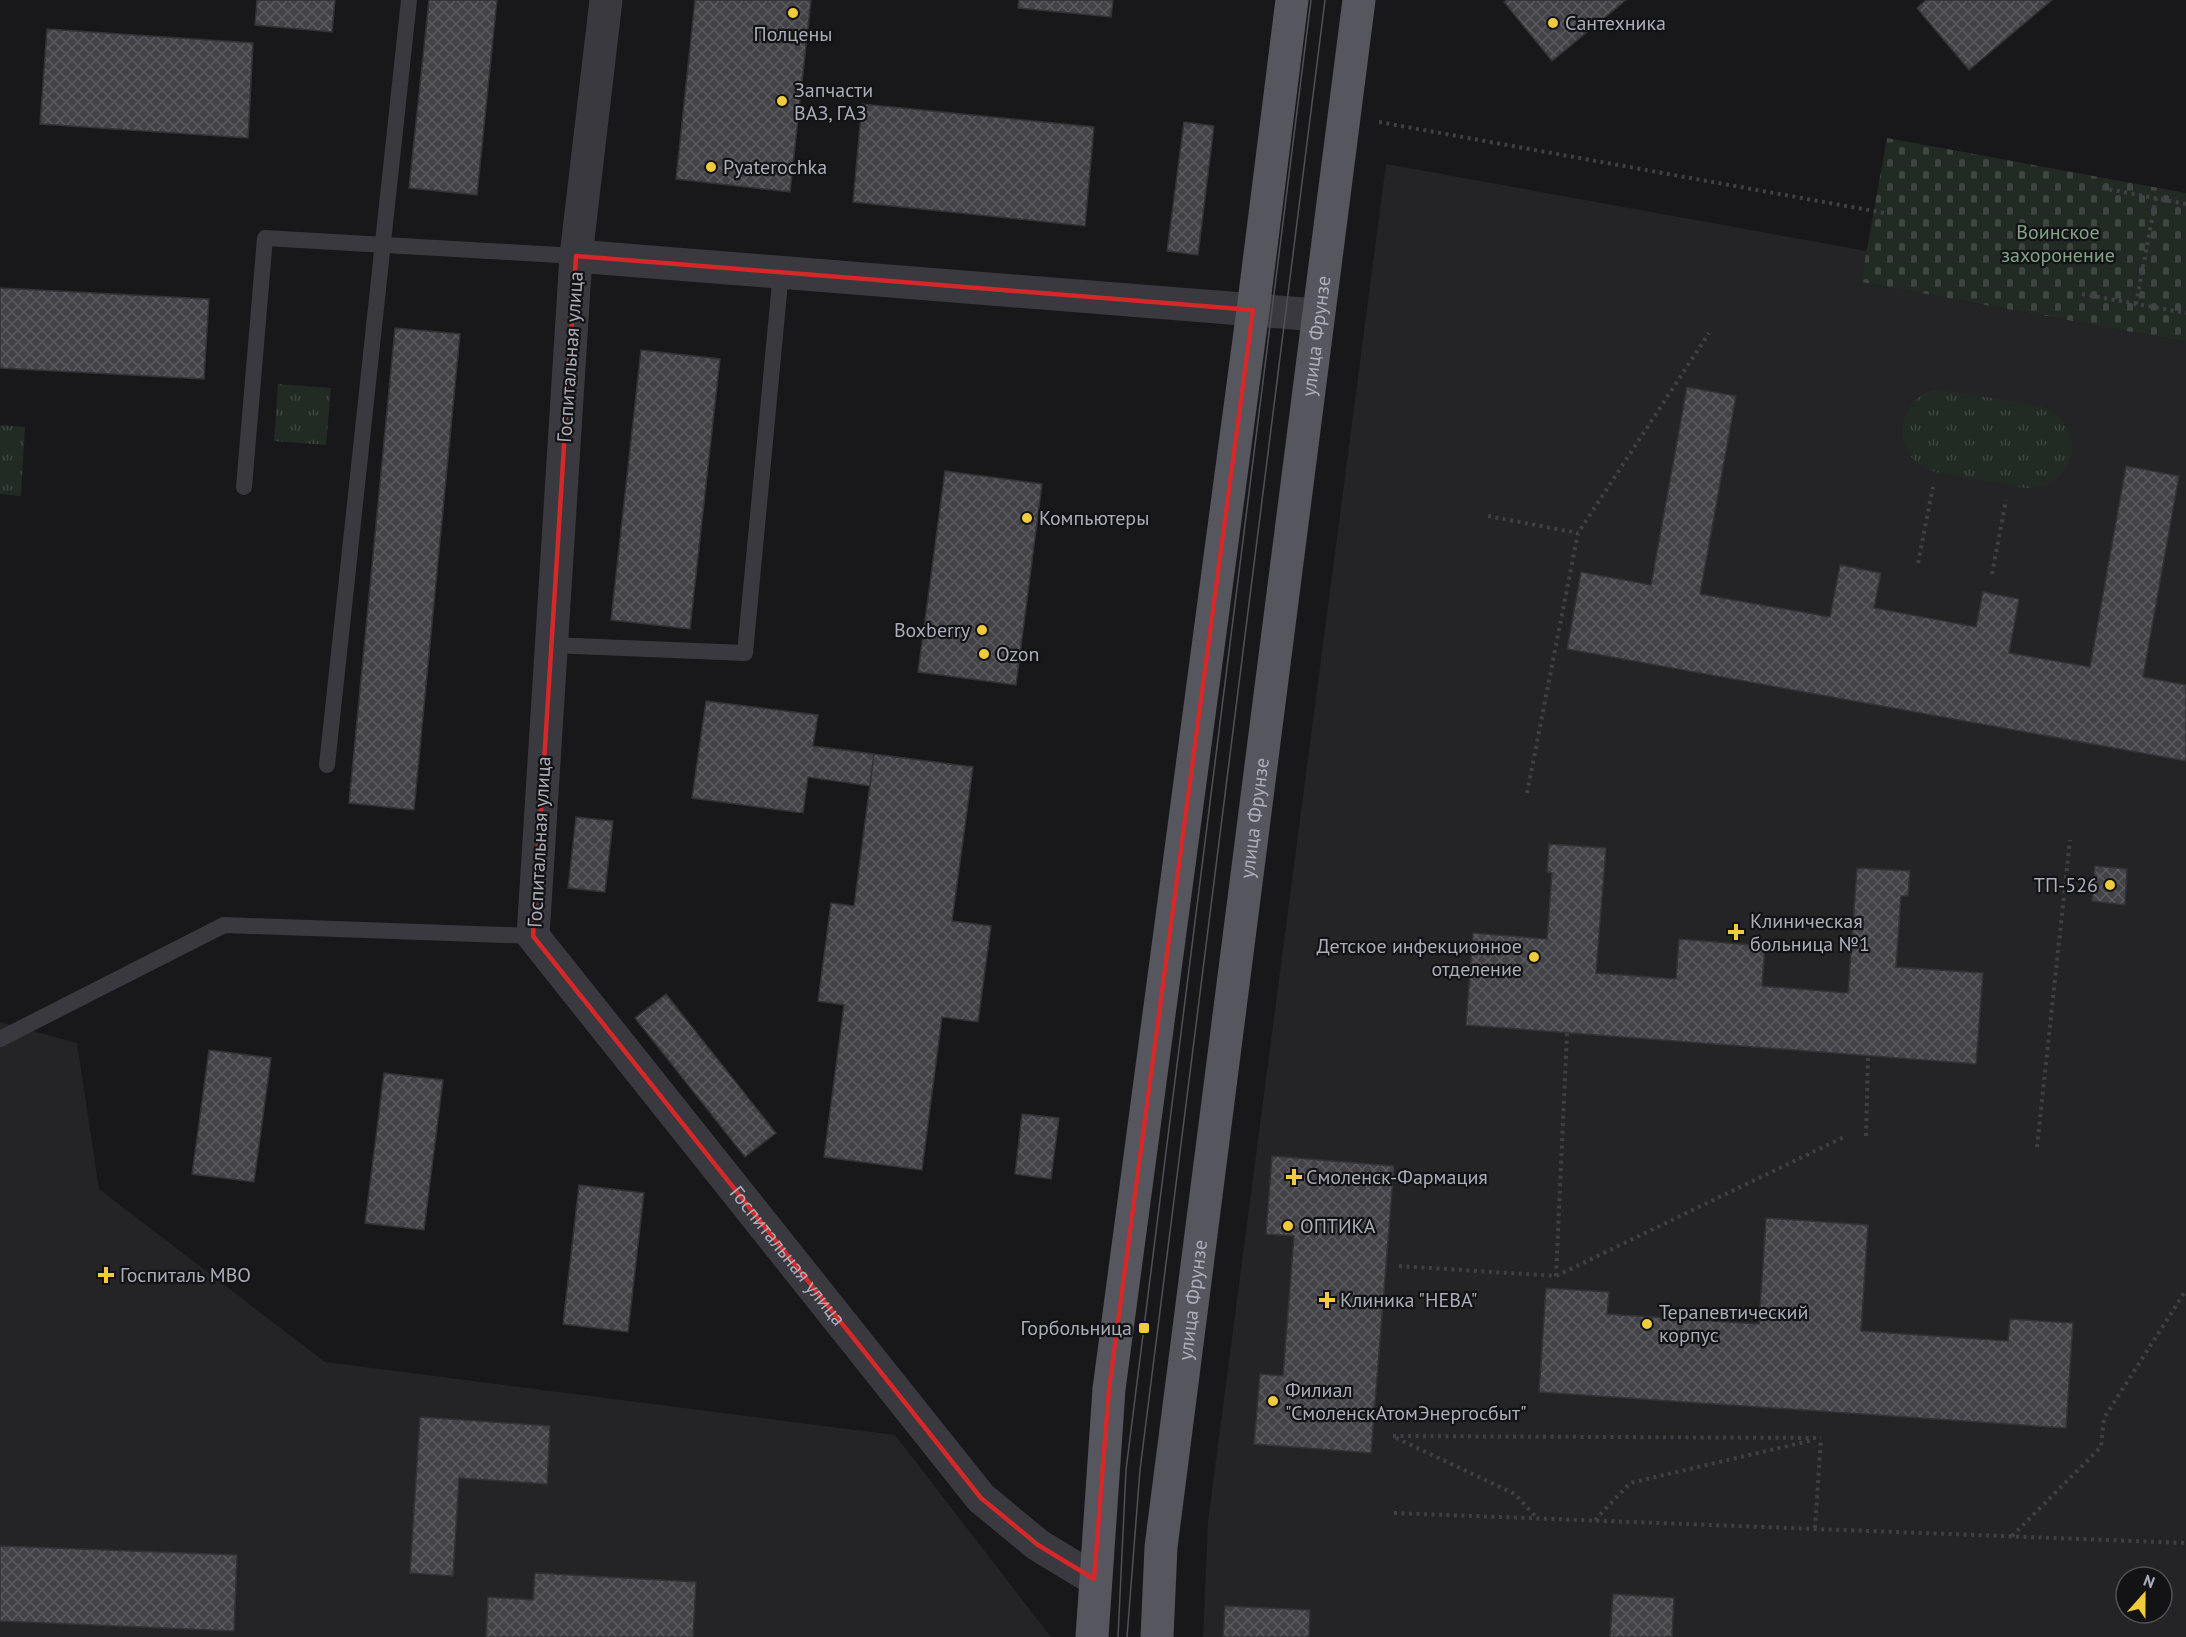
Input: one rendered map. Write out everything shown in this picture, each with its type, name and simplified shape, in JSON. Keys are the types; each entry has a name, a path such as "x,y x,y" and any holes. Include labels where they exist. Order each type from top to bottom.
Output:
{"main road":[{"path":"1092,1637 1094,1580 1109,1389 1253,310 1292,0"},
{"name":"улица Фрунзе","path":"1156,1637 1161,1547 1359,0"}],"street":[{"name":"Госпитальная улица","path":"606,0 576,256 533,936 981,1498 1038,1545 1094,1580"},
{"path":"576,256 1317,315"}],"lane":[{"path":"327,765 409,0"},
{"path":"244,487 265,238 383,243 576,256"},
{"path":"551,645 745,653 781,272"},
{"path":"0,1039 224,925 533,936"}],"path":[{"path":"1369,120 1885,213"},
{"path":"2102,188 2186,204"},
{"path":"2136,304 2156,198"},
{"path":"2082,294 2186,313"},
{"path":"1527,793 1578,532 1709,333"},
{"path":"1918,563 1933,487"},
{"path":"1992,574 2006,500"},
{"path":"1488,516 1578,532"},
{"path":"2037,1147 2070,840"},
{"path":"1556,1276 1567,1033"},
{"path":"1866,1136 1868,1056"},
{"path":"1399,1266 1556,1276 1846,1136"},
{"path":"2012,1536 2101,1447 2104,1418 2186,1290"},
{"path":"1537,1518 1515,1494 1393,1437 1821,1438"},
{"path":"1815,1528 1821,1438"},
{"path":"1594,1520 1630,1483 1821,1438"},
{"path":"1394,1513 2186,1543"}],"highlighted area":[{"path":"576,256 1253,310 1109,1389 1094,1579 1038,1545 981,1498 533,936"}],"shaded area":[{"name":"Клиническая больница №1","path":"1386,164 1867,251 1861,282 2186,342 2186,1637 1203,1637 1208,1521"},
{"name":"Госпиталь МВО","path":"0,1022 77,1043 99,1189 325,1362 895,1435 1051,1637 0,1637"}],"green space":[{"name":"Воинское захоронение","path":"1887,138 2186,193 2186,342 1861,282"},
{"path":"278,384 331,388 326,445 274,441"},
{"path":"1937,389 2039,406 2055,414 2066,426 2071,439 2071,453 2066,467 2057,478 2043,485 2025,488 1935,472 1921,466 1909,454 1905,446 1904,422 1916,400"},
{"path":"0,425 25,427 21,496 0,494"}],"building":[{"path":"257,0 335,0 332,32 255,25"},
{"path":"429,0 497,0 477,195 409,188"},
{"path":"695,0 811,0 790,192 676,179"},
{"path":"1019,0 1113,0 1111,17 1018,8"},
{"path":"1507,0 1626,0 1552,61 1504,2"},
{"path":"1926,0 2052,0 1969,70 1917,8"},
{"path":"47,29 253,43 248,138 40,124"},
{"path":"862,104 1094,127 1085,226 853,202"},
{"path":"1184,122 1214,126 1198,255 1167,251"},
{"path":"0,288 209,299 204,379 0,368"},
{"path":"395,328 460,334 414,810 349,803"},
{"path":"641,350 720,359 690,629 611,620"},
{"path":"1687,387 1736,396 1700,594 1830,617 1840,565 1881,573 1874,608 1976,627 1983,592 2019,599 2009,653 2090,667 2126,466 2179,476 2143,677 2186,685 2186,761 1567,649 1581,572 1651,585"},
{"path":"945,471 1042,484 1016,685 918,672"},
{"path":"706,701 818,715 813,746 874,754 870,786 808,777 803,813 692,798"},
{"path":"874,754 973,767 952,921 991,926 978,1022 942,1017 922,1170 824,1157 844,1005 818,1001 831,903 854,906"},
{"path":"576,817 613,821 605,892 568,888"},
{"name":"Детское инфекционное отделение","path":"1549,844 1606,848 1596,973 1676,979 1679,939 1765,946 1762,986 1848,993 1857,868 1910,871 1908,896 1901,896 1896,967 1983,973 1976,1064 1466,1025 1473,933 1547,939 1552,873 1547,872"},
{"name":"ТП-526","path":"2095,866 2127,869 2125,905 2092,901"},
{"path":"666,994 776,1133 745,1157 635,1018"},
{"path":"209,1050 271,1058 254,1182 192,1174"},
{"path":"384,1073 443,1080 424,1230 365,1223"},
{"path":"1022,1114 1059,1118 1051,1179 1015,1174"},
{"path":"1272,1156 1394,1166 1371,1453 1254,1444 1260,1374 1283,1376 1294,1236 1266,1234"},
{"path":"579,1185 644,1193 628,1332 563,1324"},
{"name":"Терапевтический корпус","path":"1766,1218 1868,1225 1861,1331 2008,1341 2010,1319 2073,1323 2066,1428 1539,1392 1546,1288 1609,1292 1607,1314 1759,1324"},
{"path":"420,1417 550,1426 547,1484 459,1478 453,1576 410,1573"},
{"path":"0,1546 237,1555 234,1631 0,1621"},
{"path":"535,1573 696,1582 693,1637 486,1637 488,1597 533,1600"},
{"path":"1613,1594 1674,1598 1672,1637 1610,1637"},
{"path":"1225,1606 1310,1610 1309,1637 1223,1637"}],"tram line":[{"path":"1118,1637 1126,1470 1311,0"},
{"path":"1127,1637 1140,1470 1325,0"}],"place":[{"name":"Полцены","path":"793,13"},
{"name":"Сантехника","path":"1553,23"},
{"name":"Запчаcти ВАЗ, ГАЗ","path":"782,101"},
{"name":"Pyaterochka","path":"711,167"},
{"name":"Компьютеры","path":"1027,518"},
{"name":"Boxberry","path":"982,630"},
{"name":"Ozon","path":"984,654"},
{"name":"ТП-526","path":"2110,885"},
{"name":"Клиническая больница №1","path":"1736,932"},
{"name":"Детское инфекционное отделение","path":"1534,957"},
{"name":"Смоленск-Фармация","path":"1294,1177"},
{"name":"ОПТИКА","path":"1288,1226"},
{"name":"Госпиталь МВО","path":"106,1275"},
{"name":"Клиника \"НЕВА\"","path":"1327,1300"},
{"name":"Терапевтический корпус","path":"1647,1324"},
{"name":"Горбольница","path":"1144,1328"},
{"name":"Филиал \"СмоленскАтомЭнергосбыт\"","path":"1273,1401"}]}
